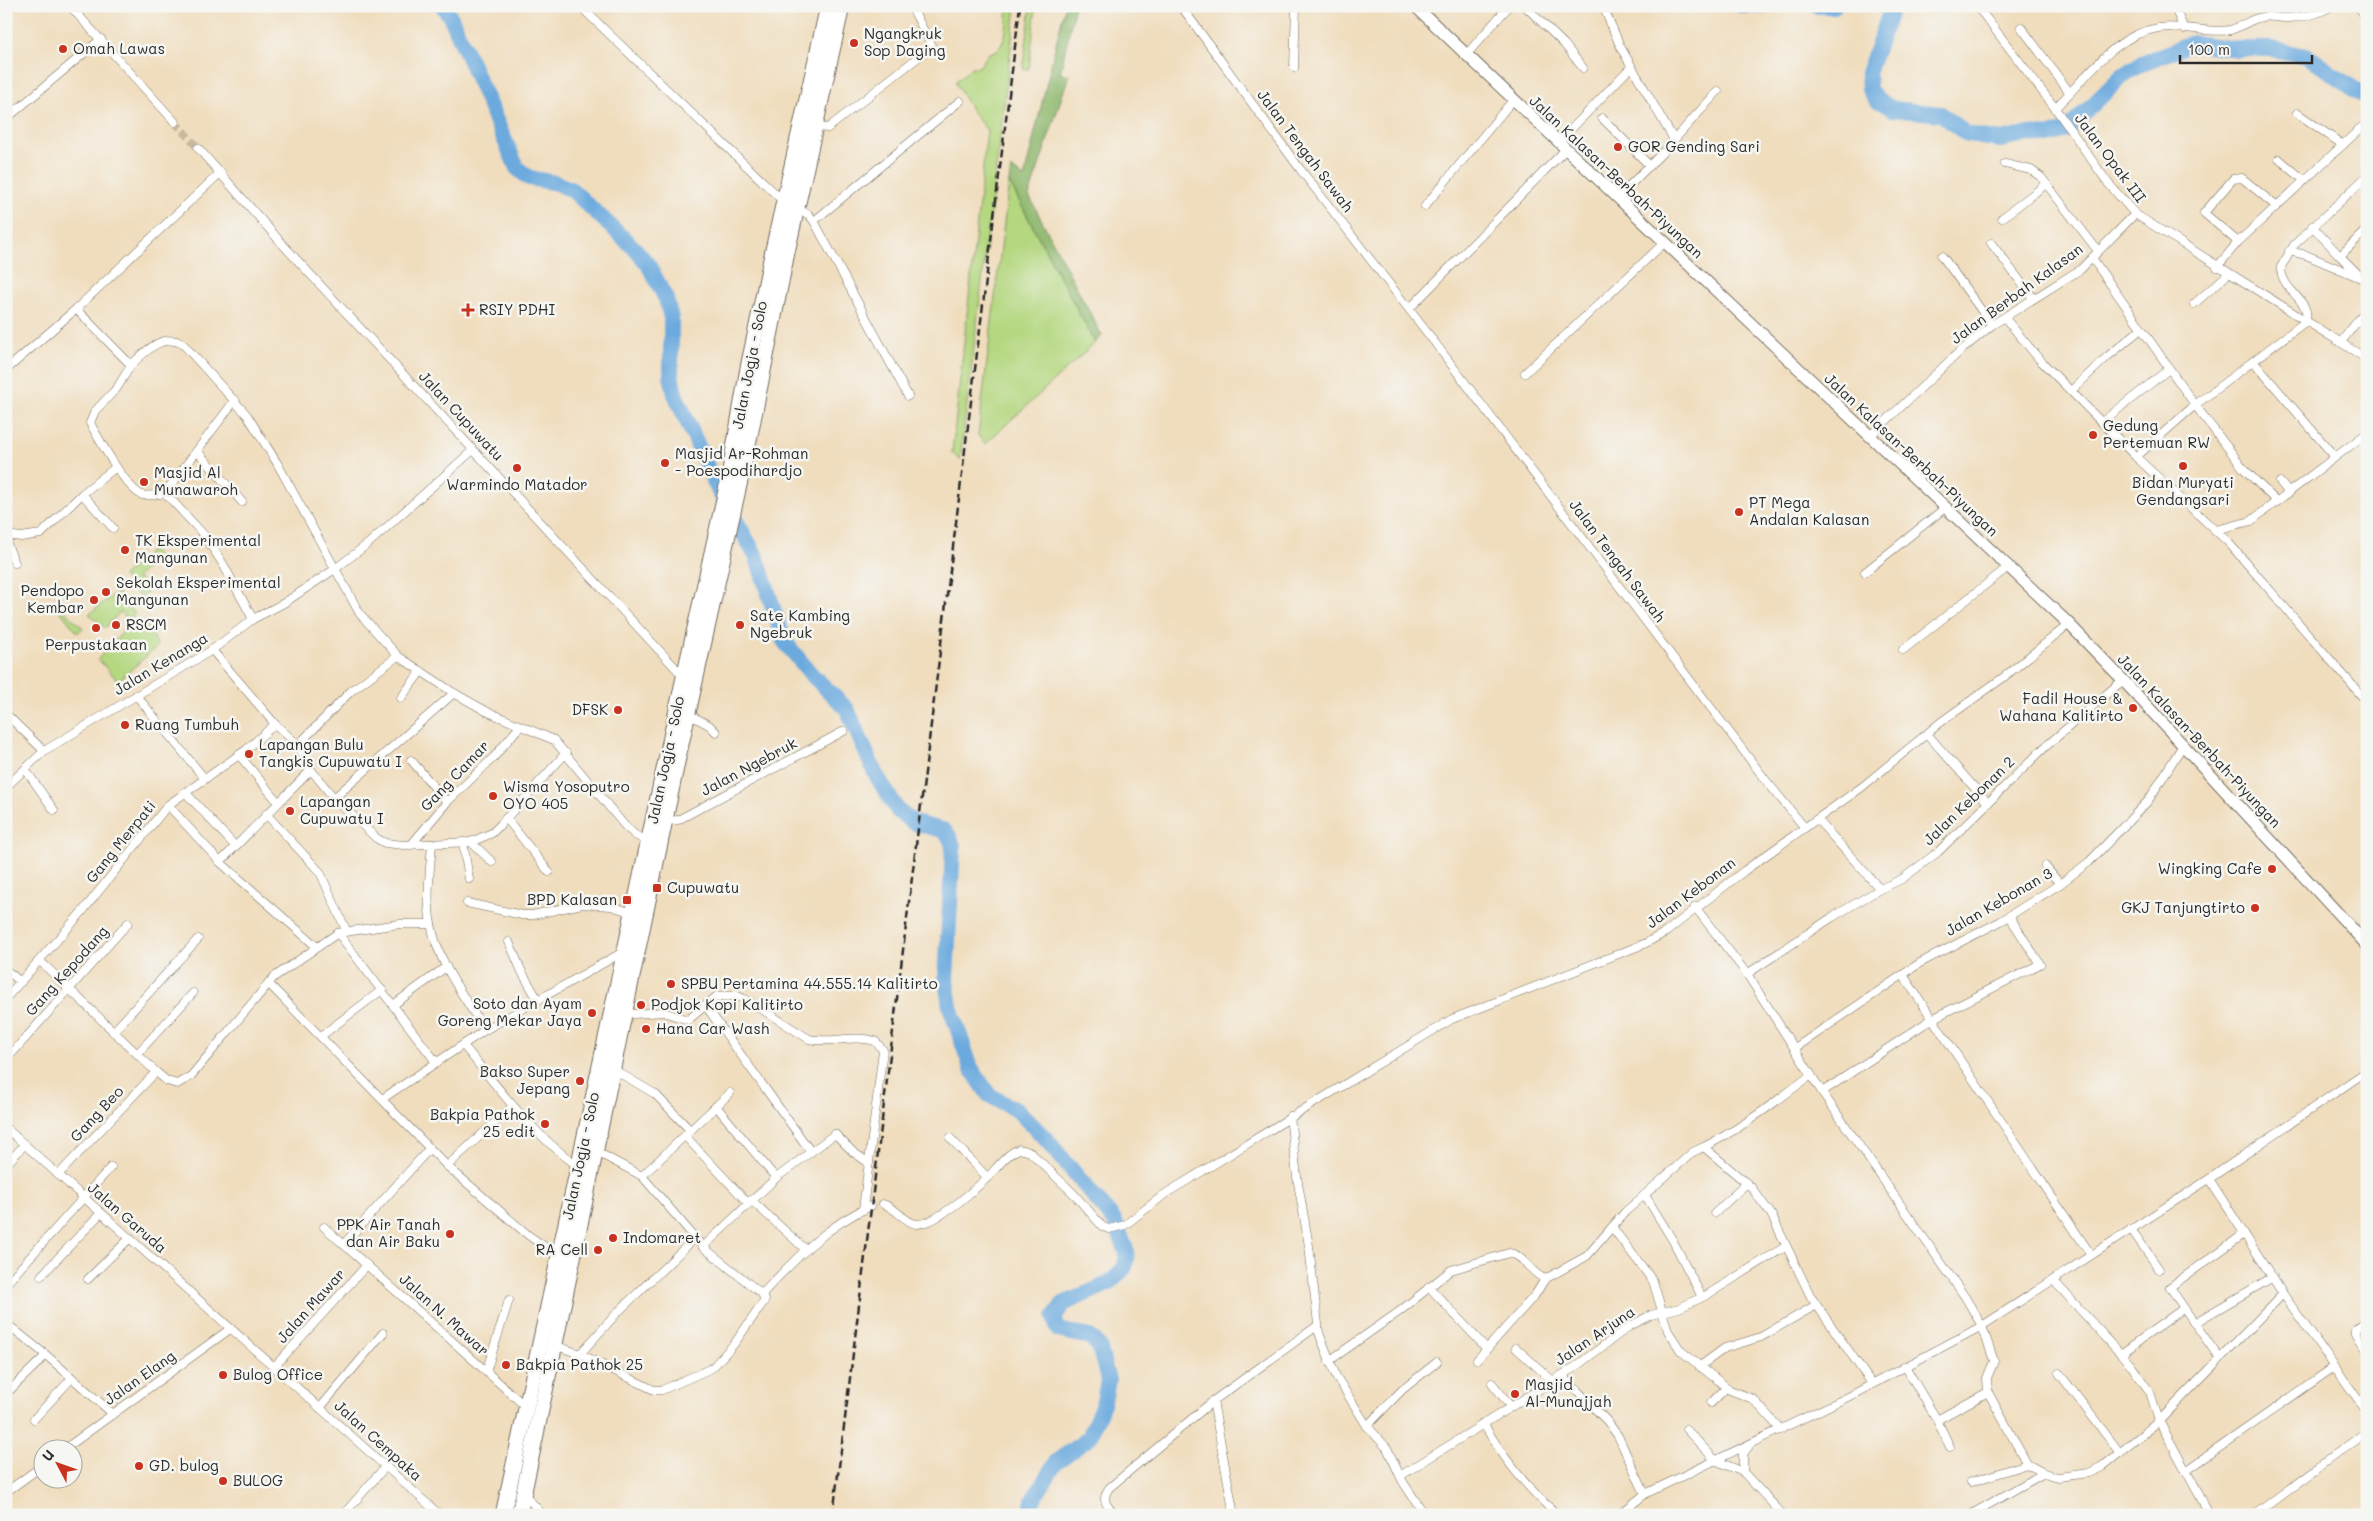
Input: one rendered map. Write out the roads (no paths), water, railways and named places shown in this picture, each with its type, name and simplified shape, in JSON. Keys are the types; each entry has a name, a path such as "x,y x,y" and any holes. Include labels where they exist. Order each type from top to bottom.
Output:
{"highway":[{"name":"Jalan Jogja - Solo","path":"503,1515 525,1406 597,1152 666,821 684,677 721,517 739,417 790,205 828,6"},
{"name":"Jalan Jogja - Solo","path":"790,205 815,128 842,6"},
{"name":"Jalan Jogja - Solo","path":"519,1515 554,1345 579,1167 648,841 674,752 688,714 729,533 780,251"}],"street":[{"path":"70,6 174,122"},
{"path":"580,6 790,205 808,214 814,221 908,396"},
{"path":"815,128 828,128 930,48 931,44 911,6"},
{"name":"Jalan Tengah Sawah","path":"1181,6 1300,169 1409,309 1764,778 1806,828"},
{"path":"1294,68 1296,6"},
{"name":"Jalan Kalasan-Berbah-Piyungan","path":"1414,6 1664,244 2069,624 2367,944"},
{"path":"1466,55 1509,6"},
{"path":"1526,6 1564,44 1584,68"},
{"path":"1603,6 1611,28 1674,140"},
{"name":"Jalan Opak III","path":"1977,6 2057,111 2108,183 2136,214 2228,274 2367,359"},
{"path":"2174,6 2184,29"},
{"path":"2057,111 2070,93 2097,64 2129,39 2159,28 2220,31 2232,29 2260,17 2300,17 2323,11 2332,6"},
{"path":"2358,6 2367,18"},
{"path":"2021,27 2070,93"},
{"path":"6,119 101,39"},
{"path":"1409,309 1562,146 1632,67"},
{"path":"1616,198 1650,166 1718,91"},
{"path":"1425,206 1513,100"},
{"path":"814,221 960,101"},
{"path":"2297,113 2343,145"},
{"path":"1602,118 1650,166"},
{"path":"2217,267 2238,242 2361,128"},
{"name":"Jalan Cupuwatu","path":"198,148 285,247 684,677"},
{"path":"2280,159 2304,180"},
{"path":"2005,164 2036,172 2098,251"},
{"path":"6,370 76,309 221,172"},
{"path":"2136,457 2195,405 2305,322 2308,316 2305,306 2282,278 2281,266 2289,251 2312,226 2367,176"},
{"path":"2238,242 2204,213 2233,179 2242,178 2276,206"},
{"path":"2002,218 2046,184"},
{"name":"Jalan Berbah Kalasan","path":"1869,437 1958,353 1992,326 2080,268 2136,214"},
{"path":"2312,226 2364,280"},
{"path":"2340,256 2367,229"},
{"path":"1991,243 2034,298"},
{"path":"1525,373 1664,244"},
{"path":"2289,251 2306,255 2364,280"},
{"path":"1942,256 1992,326"},
{"path":"2092,258 2195,405 2244,469 2278,502"},
{"path":"2194,304 2228,274"},
{"path":"76,309 131,365"},
{"path":"2341,342 2367,309"},
{"path":"2005,318 2040,359 2136,457 2216,530 2367,702"},
{"path":"2072,390 2107,357 2141,329"},
{"path":"235,400 165,493 142,495 137,492 116,467 90,423 90,420 117,388 131,365 159,342 168,340 178,341 201,362 235,400 247,415 277,463 360,614 398,656 454,693 520,726 554,740 624,825 635,835 648,841"},
{"path":"2253,361 2334,457"},
{"path":"2102,422 2170,370"},
{"path":"2216,530 2252,521 2334,457 2367,434"},
{"name":"Jalan Kenanga","path":"6,787 44,751 212,650 253,619 335,569 369,543 473,450"},
{"path":"197,451 242,502"},
{"path":"6,535 21,538 41,534 82,494 116,467"},
{"path":"2280,482 2289,494"},
{"path":"165,493 205,536 223,564 253,619"},
{"path":"82,494 113,528"},
{"path":"1865,572 1945,508"},
{"path":"6,542 15,563"},
{"path":"1903,650 2008,567"},
{"name":"Jalan Kebonan","path":"987,1178 1015,1150 1026,1150 1073,1194 1103,1227 1114,1229 1125,1225 1165,1194 1225,1159 1290,1116 1452,1019 1644,944 1666,932 1695,907 1862,787 1927,734 2004,678 2069,624"},
{"path":"212,650 274,724 298,745 311,770 334,798 376,838 385,843 411,845 472,842 492,833 566,753"},
{"path":"298,745 351,691 398,656"},
{"path":"401,698 421,671"},
{"name":"Jalan Kebonan 2","path":"1747,974 1880,889 1902,879 1938,852 1965,828 2044,748 2123,680"},
{"path":"334,798 454,693"},
{"path":"136,694 204,779"},
{"path":"6,714 44,751"},
{"path":"688,714 709,724 716,732"},
{"name":"Gang Merpati","path":"6,998 40,961 168,805 239,755 274,724"},
{"name":"Gang Camar","path":"411,845 447,802 494,757 520,726"},
{"name":"Jalan Ngebruk","path":"666,821 678,820 686,816 844,732"},
{"path":"1927,734 1988,803"},
{"name":"Jalan Kebonan 3","path":"1795,1048 1935,954 2009,916 2060,884 2089,862 2148,801 2183,745"},
{"path":"239,755 278,802"},
{"path":"411,760 447,802"},
{"path":"25,769 54,810"},
{"path":"220,862 311,770"},
{"path":"185,792 235,846"},
{"path":"168,805 220,862 317,947"},
{"path":"266,814 311,859 329,889 342,931 382,990 436,1062"},
{"path":"506,818 549,872"},
{"path":"1817,818 1880,889"},
{"path":"463,842 469,879"},
{"path":"472,842 492,862"},
{"path":"432,844 429,880 431,924 446,967 485,1030"},
{"path":"2045,866 2060,884"},
{"path":"467,903 522,915 533,915 582,904 611,906 633,913"},
{"path":"1695,907 1747,974 1822,1092 1965,1297 1982,1326 1994,1361 1986,1382 1988,1392 2027,1464 2044,1474 2058,1477 2089,1473 2102,1468 2159,1422 2283,1294"},
{"path":"1822,1092 1932,1019 2040,964 2009,916"},
{"name":"Gang Kepodang","path":"6,1060 128,923"},
{"path":"40,961 68,990 156,1072 167,1081 177,1084 191,1076 268,983 286,967 342,931 399,924 431,924"},
{"path":"113,1032 198,938"},
{"path":"509,942 522,972 538,1000"},
{"path":"382,1100 485,1030 625,951"},
{"path":"393,1005 446,967"},
{"path":"6,970 21,982"},
{"path":"1903,975 2091,1256"},
{"path":"268,983 428,1149 528,1235 566,1259"},
{"path":"321,1036 382,990"},
{"path":"137,1054 193,993"},
{"path":"625,1011 634,1014 663,1012 688,1020 717,996 738,996 809,1039 820,1041 865,1038 875,1041 883,1050 869,1163 867,1207 829,1230 805,1249 763,1295"},
{"path":"705,1005 812,1152"},
{"path":"462,1045 513,1106 551,1147 579,1167"},
{"path":"613,1069 656,1094 687,1133 749,1202 805,1249"},
{"path":"1619,1515 1645,1494 1781,1430 1982,1326 2209,1179 2367,1071"},
{"name":"Gang Beo","path":"58,1175 156,1072"},
{"path":"1477,1360 1535,1295 1545,1280 1587,1256 1612,1227 1693,1152 1705,1148 1757,1115 1812,1075"},
{"path":"642,1176 730,1093"},
{"path":"447,1166 513,1106"},
{"path":"716,1106 776,1178"},
{"path":"1290,1116 1297,1178 1309,1246 1317,1326 1336,1376 1367,1426 1387,1448 1396,1462 1400,1476 1426,1515"},
{"name":"Jalan Garuda","path":"6,1128 230,1329"},
{"path":"703,1247 776,1178 835,1134 853,1152 869,1163"},
{"path":"883,1204 892,1206 909,1221 916,1224 922,1223 954,1206 987,1178 950,1138"},
{"path":"6,1165 25,1144"},
{"path":"1705,1148 1746,1183 1771,1214 1816,1305 1872,1384"},
{"path":"344,1244 428,1149"},
{"path":"554,1345 580,1354 654,1390 662,1390 712,1368 734,1344 764,1302 763,1295 694,1239 642,1176 597,1152"},
{"path":"6,1284 111,1167"},
{"path":"2209,1179 2283,1294 2367,1412"},
{"path":"1715,1212 1746,1183"},
{"path":"1645,1195 1673,1241 1702,1297"},
{"path":"41,1276 101,1214"},
{"name":"Jalan N. Mawar","path":"324,1227 525,1406"},
{"path":"1612,1227 1653,1281 1673,1341 1699,1367 1726,1388 1739,1395 1753,1399 1781,1430"},
{"path":"2131,1229 2159,1269"},
{"path":"2220,1359 2170,1287 2244,1234"},
{"path":"88,1279 130,1238"},
{"path":"580,1354 637,1293 694,1239"},
{"name":"Jalan Arjuna","path":"1400,1476 1483,1423 1562,1376 1630,1326 1651,1315 1679,1308 1702,1297 1786,1247"},
{"path":"1329,1360 1400,1312 1451,1270 1509,1252 1517,1255 1535,1274 1545,1280"},
{"name":"Jalan Mawar","path":"275,1366 367,1265"},
{"path":"2194,1323 2273,1277"},
{"path":"2054,1280 2121,1354 2150,1392 2159,1422 2210,1515"},
{"path":"1429,1287 1487,1349"},
{"path":"486,1372 509,1300"},
{"path":"1699,1367 1734,1344 1761,1337 1816,1305"},
{"path":"2121,1354 2184,1308"},
{"path":"2367,1320 2356,1329 2356,1334 2367,1350"},
{"path":"6,1324 46,1355 113,1414"},
{"path":"1115,1515 1105,1504 1104,1496 1109,1488 1213,1401 1317,1326"},
{"name":"Jalan Cempaka","path":"230,1329 275,1366 440,1515"},
{"name":"Jalan Elang","path":"80,1438 230,1329"},
{"path":"320,1408 383,1333"},
{"path":"1516,1348 1553,1380"},
{"path":"6,1394 46,1355"},
{"path":"1367,1426 1402,1390 1436,1362"},
{"path":"1905,1366 1937,1420 1950,1447"},
{"path":"2186,1472 2334,1367"},
{"path":"2059,1373 2120,1453"},
{"path":"1562,1376 1607,1421 1618,1436 1645,1494"},
{"path":"34,1419 72,1378"},
{"path":"1492,1383 1511,1407"},
{"path":"1711,1403 1726,1388"},
{"path":"1937,1420 1988,1392"},
{"path":"1213,1401 1234,1515"},
{"path":"1483,1423 1496,1446 1528,1488 1558,1515"},
{"path":"1686,1429 1716,1461 1743,1472 1783,1515"},
{"path":"2254,1515 2367,1431"},
{"path":"1743,1472 1743,1454 1749,1445"},
{"path":"1971,1482 2027,1464"},
{"path":"343,1515 386,1466"},
{"path":"6,1492 32,1473"},
{"path":"1970,1515 2044,1474"},
{"path":"523,1494 542,1515"}],"waterway":[{"path":"443,6 451,18 517,168 529,178 556,183 572,190 634,248 648,264 666,299 671,318 671,376 675,394 713,480 757,558 784,641 811,674 847,709 875,773 898,811 914,823 943,830 949,836 953,846 946,980 950,1007 971,1068 989,1095 1018,1111 1045,1138 1115,1222 1127,1252 1125,1267 1110,1283 1063,1304 1054,1317 1058,1330 1090,1337 1099,1346 1108,1380 1104,1401 1089,1438 1056,1462 1033,1500 1030,1515"},
{"path":"1743,6 1762,6"},
{"path":"1818,6 1834,6"},
{"path":"1888,6 1890,13 1868,73 1869,89 1876,99 1893,109 1941,114 1965,133 1981,137 2001,140 2029,134 2049,136 2068,129 2122,76 2142,63 2193,43 2238,49 2272,49 2307,56 2367,98"}],"tunnel":[{"path":"175,122 198,148"}],"railway":[{"path":"833,1515 1020,6"}],"place":[{"name":"Ngangkruk Sop Daging","path":"854,43"},
{"name":"Omah Lawas","path":"63,49"},
{"name":"GOR Gending Sari","path":"1618,147"},
{"name":"RSIY PDHI","path":"468,310"},
{"name":"Gedung Pertemuan RW","path":"2093,435"},
{"name":"Masjid Ar-Rohman - Poespodihardjo","path":"665,463"},
{"name":"Bidan Muryati Gendangsari","path":"2183,466"},
{"name":"Warmindo Matador","path":"517,468"},
{"name":"Masjid Al Munawaroh","path":"144,482"},
{"name":"PT Mega Andalan Kalasan","path":"1739,512"},
{"name":"TK Eksperimental Mangunan","path":"125,550"},
{"name":"Sekolah Eksperimental Mangunan","path":"106,592"},
{"name":"Pendopo Kembar","path":"94,600"},
{"name":"RSCM","path":"116,625"},
{"name":"Sate Kambing Ngebruk","path":"740,625"},
{"name":"Perpustakaan","path":"96,628"},
{"name":"Fadil House & Wahana Kalitirto","path":"2133,708"},
{"name":"DFSK","path":"618,710"},
{"name":"Ruang Tumbuh","path":"125,725"},
{"name":"Lapangan Bulu Tangkis Cupuwatu I","path":"249,754"},
{"name":"Wisma Yosoputro OYO 405","path":"493,796"},
{"name":"Lapangan Cupuwatu I","path":"290,811"},
{"name":"Wingking Cafe","path":"2272,869"},
{"name":"Cupuwatu","path":"657,888"},
{"name":"BPD Kalasan","path":"627,900"},
{"name":"GKJ Tanjungtirto","path":"2255,908"},
{"name":"SPBU Pertamina 44.555.14 Kalitirto","path":"671,984"},
{"name":"Podjok Kopi Kalitirto","path":"641,1005"},
{"name":"Soto dan Ayam Goreng Mekar Jaya","path":"592,1013"},
{"name":"Hana Car Wash","path":"646,1029"},
{"name":"Bakso Super Jepang","path":"580,1081"},
{"name":"Bakpia Pathok 25 edit","path":"545,1124"},
{"name":"PPK Air Tanah dan Air Baku","path":"450,1234"},
{"name":"Indomaret","path":"613,1238"},
{"name":"RA Cell","path":"598,1250"},
{"name":"Bakpia Pathok 25","path":"506,1365"},
{"name":"Bulog Office","path":"223,1375"},
{"name":"Masjid Al-Munajjah","path":"1515,1394"},
{"name":"GD. bulog","path":"139,1466"},
{"name":"BULOG","path":"223,1481"}]}
